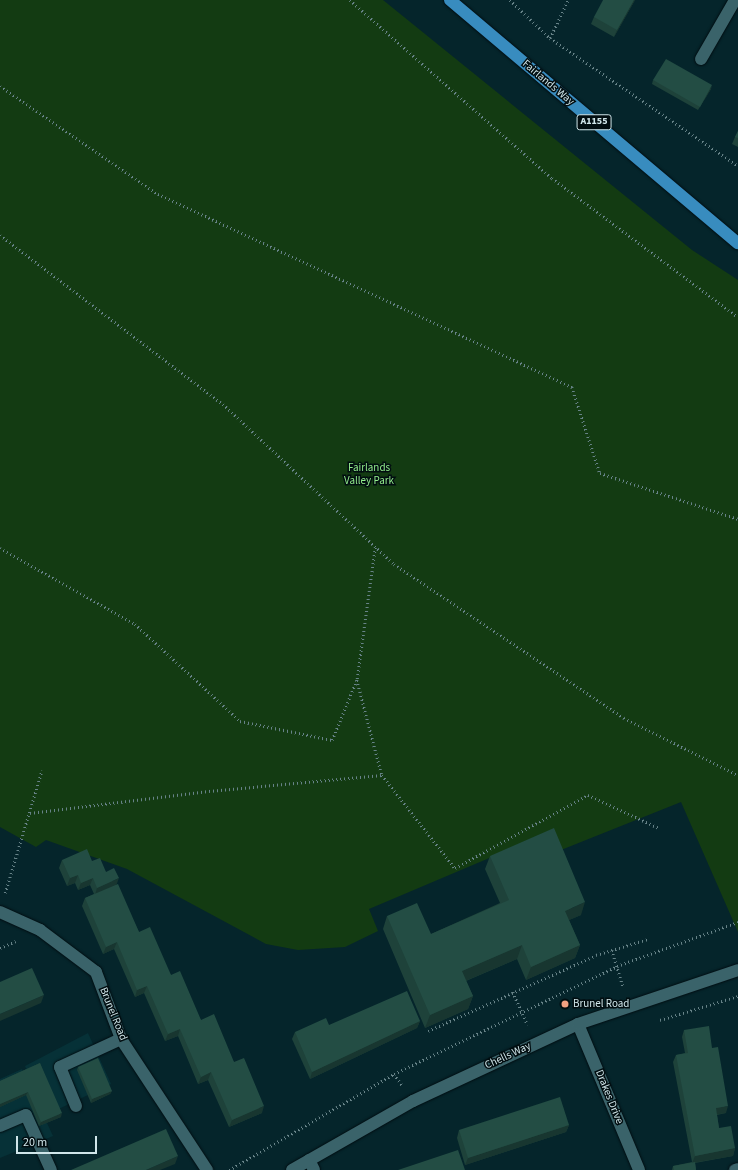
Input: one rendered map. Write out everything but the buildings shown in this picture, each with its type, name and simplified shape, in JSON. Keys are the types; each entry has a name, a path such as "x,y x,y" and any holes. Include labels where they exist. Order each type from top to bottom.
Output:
{"main road":[{"name":"Fairlands Way","path":"450,0 738,243"}],"street":[{"path":"701,59 735,0"},
{"name":"Brunel Road","path":"0,912 40,930 96,972 121,1038 207,1170"},
{"name":"Chells Way","path":"292,1170 311,1165 413,1101 578,1024 738,970"},
{"name":"Drakes Drive","path":"578,1024 639,1170"},
{"path":"76,1106 60,1067 121,1038"},
{"path":"0,1126 26,1115 51,1170"}],"path":[{"path":"350,0 552,178 738,317"},
{"path":"510,0 550,38 738,166"},
{"path":"550,38 568,0"},
{"path":"0,86 158,194 572,387 600,473 738,519"},
{"path":"0,234 223,404 394,564 624,718 738,775"},
{"path":"0,548 135,624 240,721 332,740 357,679 375,546"},
{"path":"357,679 382,774 455,868 588,795 659,828"},
{"path":"5,894 42,770"},
{"path":"30,813 209,791 382,774"},
{"path":"229,1170 394,1074 617,966 738,922"},
{"path":"428,1031 596,955 648,939"},
{"path":"513,992 536,1043"}],"shaded area":[{"path":"88,1033 111,1084 46,1115 25,1066"},
{"path":"22,1069 53,1136 0,1158 0,1079"}],"green space":[{"name":"Fairlands Valley Park","path":"0,0 383,0 692,250 738,280 738,932 681,802 561,850 553,831 369,909 378,931 345,947 298,950 266,944 127,869 46,840 36,847 0,827"}],"place":[{"name":"Brunel Road","path":"565,1004"}]}
